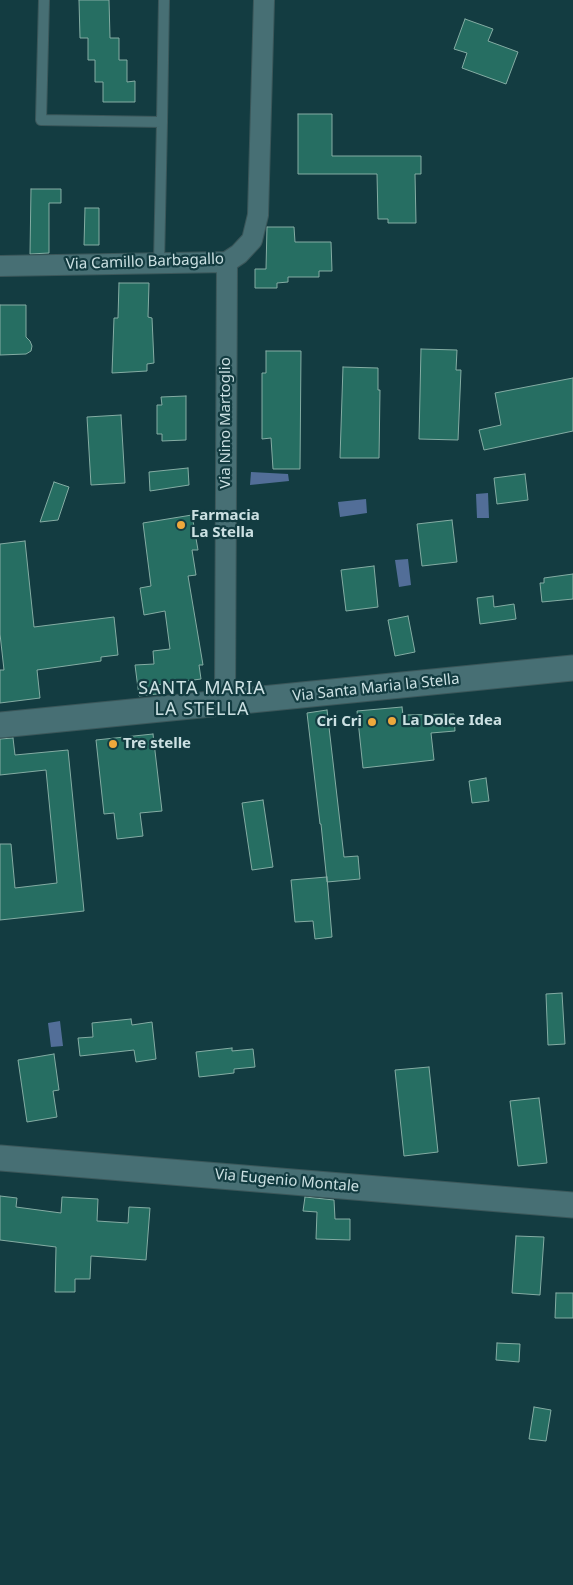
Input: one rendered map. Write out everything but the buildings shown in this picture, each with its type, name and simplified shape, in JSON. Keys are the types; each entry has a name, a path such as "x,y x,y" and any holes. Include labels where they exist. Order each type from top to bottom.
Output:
{"street":[{"name":"Via Camillo Barbagallo","path":"0,266 227,262 239,254 252,240 258,215 264,0"},
{"name":"Via Nino Martoglio","path":"225,703 227,262"},
{"name":"Via Santa Maria la Stella","path":"0,725 573,668"},
{"name":"Via Eugenio Montale","path":"0,1158 573,1205"}],"lane":[{"path":"44,0 41,120 162,122"},
{"path":"159,263 164,0"}],"water":[{"path":"251,472 288,474 289,481 250,485"},
{"path":"488,493 489,518 477,518 476,494"},
{"path":"366,499 367,513 340,517 338,502"},
{"path":"408,559 411,585 399,587 395,560"},
{"path":"60,1021 63,1046 51,1047 48,1023"}],"place":[{"name":"Farmacia La Stella","path":"181,525"},
{"name":"La Dolce Idea","path":"392,721"},
{"name":"Cri Cri","path":"372,722"},
{"name":"Tre stelle","path":"113,744"}],"district":[{"name":"SANTA MARIA LA STELLA","path":"202,700"}]}
